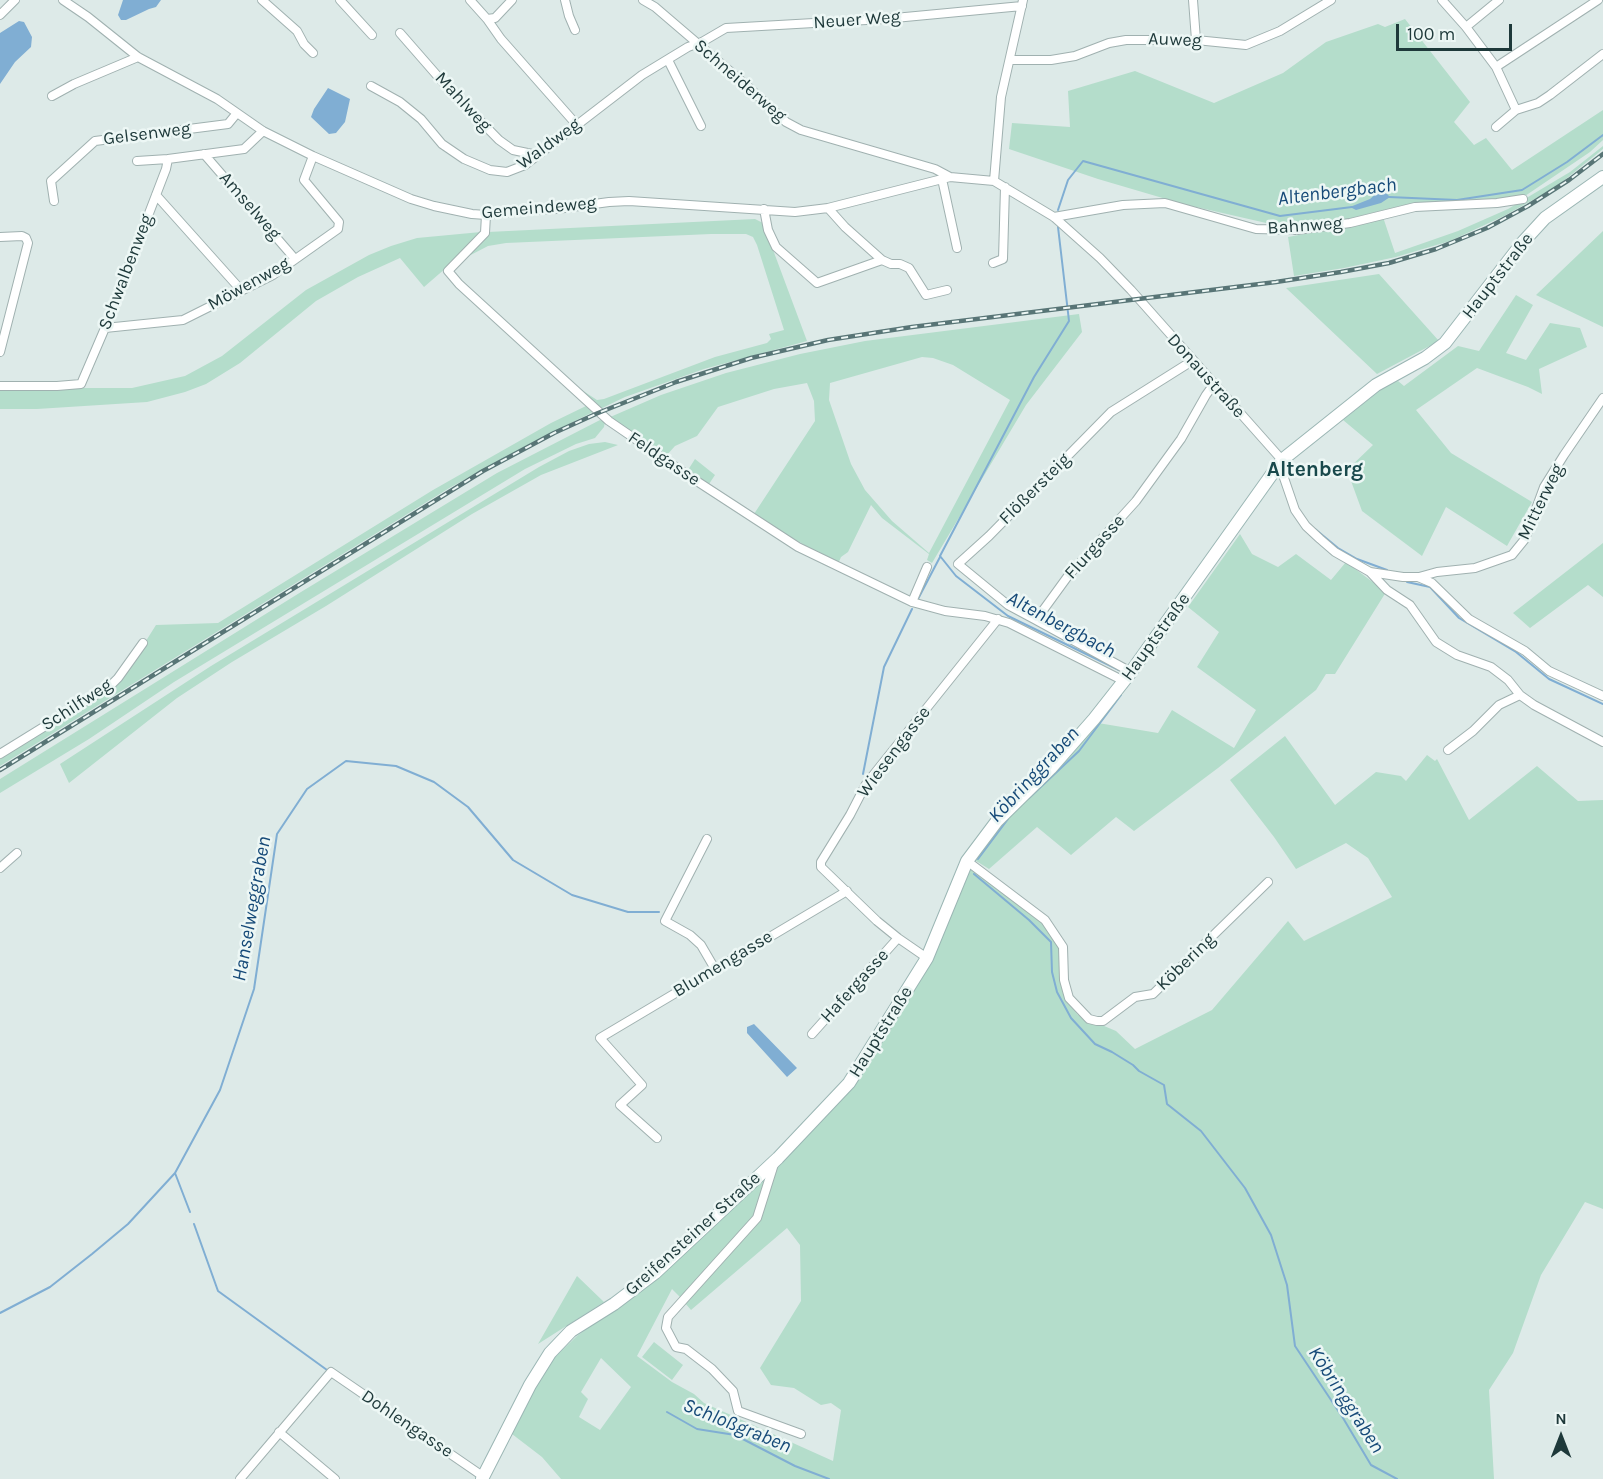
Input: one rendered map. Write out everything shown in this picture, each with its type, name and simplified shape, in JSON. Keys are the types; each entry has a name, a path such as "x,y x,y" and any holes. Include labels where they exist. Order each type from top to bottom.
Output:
{"main road":[{"name":"Hauptstraße","path":"776,1159 849,1083 927,958 967,861 997,821 1082,735 1128,676 1282,460 1376,385 1425,358 1445,343 1537,226 1603,177"},
{"name":"Greifensteiner Straße","path":"483,1478 530,1385 550,1353 571,1331 614,1304 655,1273 776,1159"}],"street":[{"path":"0,15 15,0"},
{"name":"Gemeindeweg","path":"63,0 138,57 194,85 263,131 313,156 434,206 486,215 629,201 795,212 828,208 946,178 994,181 1054,217"},
{"path":"262,0 297,31 304,44 313,53"},
{"path":"340,0 372,35"},
{"path":"470,0 576,124"},
{"path":"487,19 495,18 512,0"},
{"path":"565,0 575,30"},
{"name":"Schneiderweg","path":"643,0 745,84 786,122 801,130 935,169 946,178"},
{"path":"1193,0 1196,40"},
{"name":"Auweg","path":"1011,60 1051,60 1075,56 1109,43 1126,40 1196,40 1246,45 1280,31 1331,0"},
{"path":"1442,0 1496,67 1516,110"},
{"path":"1466,27 1499,0"},
{"path":"1496,67 1598,0"},
{"path":"994,181 1001,96 1023,3"},
{"name":"Neuer Weg","path":"696,43 726,28 884,20 1023,3"},
{"name":"Mahlweg","path":"400,33 448,88 500,140 513,150 537,154"},
{"name":"Waldweg","path":"371,86 400,102 450,149 464,159 500,172 514,171 642,75 696,43"},
{"path":"1496,127 1516,110 1538,103 1550,96 1603,54"},
{"path":"52,96 74,84 138,57"},
{"path":"668,60 701,126"},
{"name":"Gelsenweg","path":"54,201 51,182 95,141 228,124 237,113"},
{"path":"137,161 244,149 263,131"},
{"name":"Amselweg","path":"204,154 295,259"},
{"name":"Möwenweg","path":"105,328 183,320 273,274 338,229 339,222 304,180 313,156"},
{"name":"Schwalbenweg","path":"0,386 81,384 105,328 168,159"},
{"path":"946,178 957,248"},
{"path":"993,263 1003,259 1005,186"},
{"path":"156,195 241,290"},
{"name":"Bahnweg","path":"1054,217 1123,205 1165,203 1256,229 1297,230 1350,223 1414,207 1497,203 1523,198"},
{"path":"828,208 845,227 882,260 909,268 927,296 947,290"},
{"path":"764,209 768,230 776,247 818,283 882,260"},
{"name":"Feldgasse","path":"486,215 485,233 448,271 459,284 609,421 798,547 912,602 945,611 998,619 1128,676"},
{"name":"Donaustraße","path":"1054,217 1100,258 1131,290 1282,460"},
{"path":"0,237 22,236 28,243 0,352"},
{"name":"Flößersteig","path":"1036,620 1008,605 958,564 989,536 1111,412 1192,361"},
{"name":"Flurgasse","path":"1036,620 1068,576 1136,501 1181,440 1214,384"},
{"name":"Mitterweg","path":"1418,577 1437,572 1475,568 1512,555 1525,540 1544,487 1603,398"},
{"path":"1282,460 1283,475 1288,491 1295,510 1306,526 1335,552 1370,572 1387,590 1410,605 1436,642 1456,655 1491,667 1508,680 1520,695 1553,716 1586,731 1603,742"},
{"path":"912,602 927,567"},
{"path":"1370,572 1418,577 1432,583 1469,619 1525,651 1549,671 1603,696"},
{"name":"Wiesengasse","path":"927,958 898,938 821,867 821,862 866,784 998,619"},
{"path":"1036,620 1128,676"},
{"name":"Schilfweg","path":"0,754 110,686 142,643"},
{"path":"1448,750 1473,731 1498,705 1520,695"},
{"path":"707,839 664,921 690,935 701,945 715,969"},
{"path":"0,868 17,853"},
{"name":"Köbering","path":"967,861 1045,920 1063,947 1064,980 1069,998 1089,1019 1097,1021 1103,1020 1135,997 1153,994 1268,882"},
{"name":"Blumengasse","path":"657,1138 620,1106 642,1085 600,1038 847,891"},
{"name":"Hafergasse","path":"812,1034 898,938"},
{"path":"776,1159 757,1218 668,1317 666,1328 676,1347 686,1349 703,1362 733,1391 738,1411 801,1434"},
{"name":"Dohlengasse","path":"279,1432 331,1372 483,1478"},
{"path":"240,1479 279,1432 335,1479"}],"green space":[{"path":"1405,19 1470,102 1454,122 1474,145 1486,138 1512,170 1603,110 1603,140 1590,152 1525,196 1465,203 1404,205 1319,226 1275,225 1183,204 1009,149 1012,123 1070,127 1068,91 1135,71 1214,103 1283,73 1326,42 1378,24 1385,27"},
{"path":"1603,146 1603,149 1556,187 1504,216 1450,241 1396,257 1294,276 1288,237 1383,217 1395,253 1458,231 1508,209 1570,172"},
{"path":"755,219 763,223 807,341 704,369 625,397 598,410 571,383 597,400 604,399 715,357 767,343 771,339 769,334 784,330 753,237 746,234 711,234 506,243 488,246 461,260 488,232"},
{"path":"1603,231 1603,327 1536,295"},
{"path":"481,232 454,261 424,287 400,258 358,277 316,301 240,363 206,384 185,392 147,402 0,409 0,388 132,388 185,376 222,356 306,290 369,255 417,238"},
{"path":"1379,274 1439,341 1377,374 1286,288"},
{"path":"1516,295 1533,305 1506,353 1526,360 1550,323 1580,328 1587,347 1539,369 1542,394 1477,368 1416,410 1451,453 1532,502 1507,546 1446,507 1422,556 1362,511 1347,470 1373,445 1343,420 1383,388 1398,381 1404,386 1458,346 1479,351"},
{"path":"1079,314 1082,332 1026,405 932,563 927,560 929,554 882,518 871,505 848,552 841,557 838,564 754,514 815,421 814,401 807,383 774,389 718,407 697,436 675,446 666,456 608,418 661,395 726,373 800,354 865,341","holes":["922,357 953,365 1010,400 929,553 892,521 865,490 851,464 829,400 830,383"]},
{"path":"586,406 593,412 451,487 0,766 0,757 120,682 156,625 218,623 433,490 551,423"},
{"path":"600,420 605,422 604,427 595,438 576,444 525,469 174,682 89,739 0,793 0,779 497,473"},
{"path":"605,442 618,445 541,475 472,514 232,662 177,698 69,783 60,764 211,666 539,467 569,451 589,444"},
{"path":"695,459 715,475 709,484 688,470"},
{"path":"1240,534 1252,554 1278,567 1296,554 1331,580 1346,562 1386,592 1335,674 1326,674 1316,690 1134,831 1116,817 1071,855 1037,827 989,869 973,859 1010,811 1098,723 1158,733 1172,710 1234,748 1256,710 1197,667 1219,632 1188,607"},
{"path":"1603,543 1603,597 1588,585 1530,628 1513,613"},
{"path":"1285,736 1335,805 1376,772 1401,776 1406,781 1427,755 1435,761 1437,759 1469,820 1537,766 1578,801 1603,800 1603,1209 1585,1202 1541,1275 1513,1353 1489,1390 1494,1479 561,1479 542,1457 512,1434 534,1388 553,1359 577,1336 647,1285 772,1168 755,1216 682,1299 672,1289 637,1356 704,1403 833,1461 841,1410 831,1403 821,1405 794,1388 771,1385 760,1368 801,1301 800,1245 787,1228 691,1310 685,1303 760,1219 778,1161 854,1084 969,865 1045,925 1061,948 1062,986 1066,1001 1078,1015 1116,1031 1135,1049 1212,1010 1288,921 1304,941 1392,897 1368,858 1346,843 1296,869 1230,780","holes":["601,1358 631,1387 600,1430 579,1417 588,1399 581,1392"]},
{"path":"577,1276 604,1302 538,1344"},
{"path":"654,1342 683,1365 672,1380 642,1357"}],"water":[{"path":"123,0 161,0 156,7 121,20 118,15"},
{"path":"19,21 24,22 32,37 31,47 15,62 0,84 0,33"},
{"path":"328,88 350,99 345,122 336,133 329,134 311,117"},
{"path":"1377,193 1386,193 1390,197 1381,203 1356,210 1350,207 1370,199"},
{"path":"754,1024 797,1068 787,1077 747,1033 747,1027"}],"waterway":[{"name":"Altenbergbach","path":"1389,197 1457,200 1522,190 1567,162 1603,135"},
{"name":"Altenbergbach","path":"1058,210 1068,180 1083,161 1280,216 1352,207"},
{"name":"Altenbergbach","path":"1058,227 1069,321 1034,377 940,556 956,576 1008,616 1119,670"},
{"name":"Altenbergbach","path":"1315,529 1338,548 1357,559 1387,570"},
{"name":"Hanselweggraben","path":"918,599 940,557"},
{"name":"Altenbergbach","path":"1407,582 1430,587 1459,618 1516,652 1549,679 1603,704"},
{"name":"Hanselweggraben","path":"863,774 884,667 912,609"},
{"name":"Köbringgraben","path":"1029,798 1079,751 1121,695"},
{"name":"Hanselweggraben","path":"0,1313 50,1287 92,1254 128,1224 175,1173 220,1090 254,989 277,834 307,789 346,761 396,766 434,782 468,807 513,860 572,895 628,912 659,912"},
{"name":"Köbringgraben","path":"978,859 1008,819"},
{"name":"Köbringgraben","path":"974,874 1029,920 1051,942 1052,972 1057,992 1071,1018 1095,1044 1112,1052 1164,1085 1167,1104 1201,1131 1245,1188 1271,1235 1287,1285 1295,1346 1371,1465 1397,1479"},
{"path":"175,1173 190,1212"},
{"path":"194,1224 218,1291 327,1370"},
{"name":"Schloßgraben","path":"667,1412 697,1429 735,1435 795,1466 829,1479"}],"railway":[{"path":"0,770 483,471 554,433 676,382 751,358 828,340 912,327 1276,282 1389,263 1436,249 1487,228 1569,180 1603,154"}],"district":[{"name":"Altenberg","path":"1315,470"}]}
